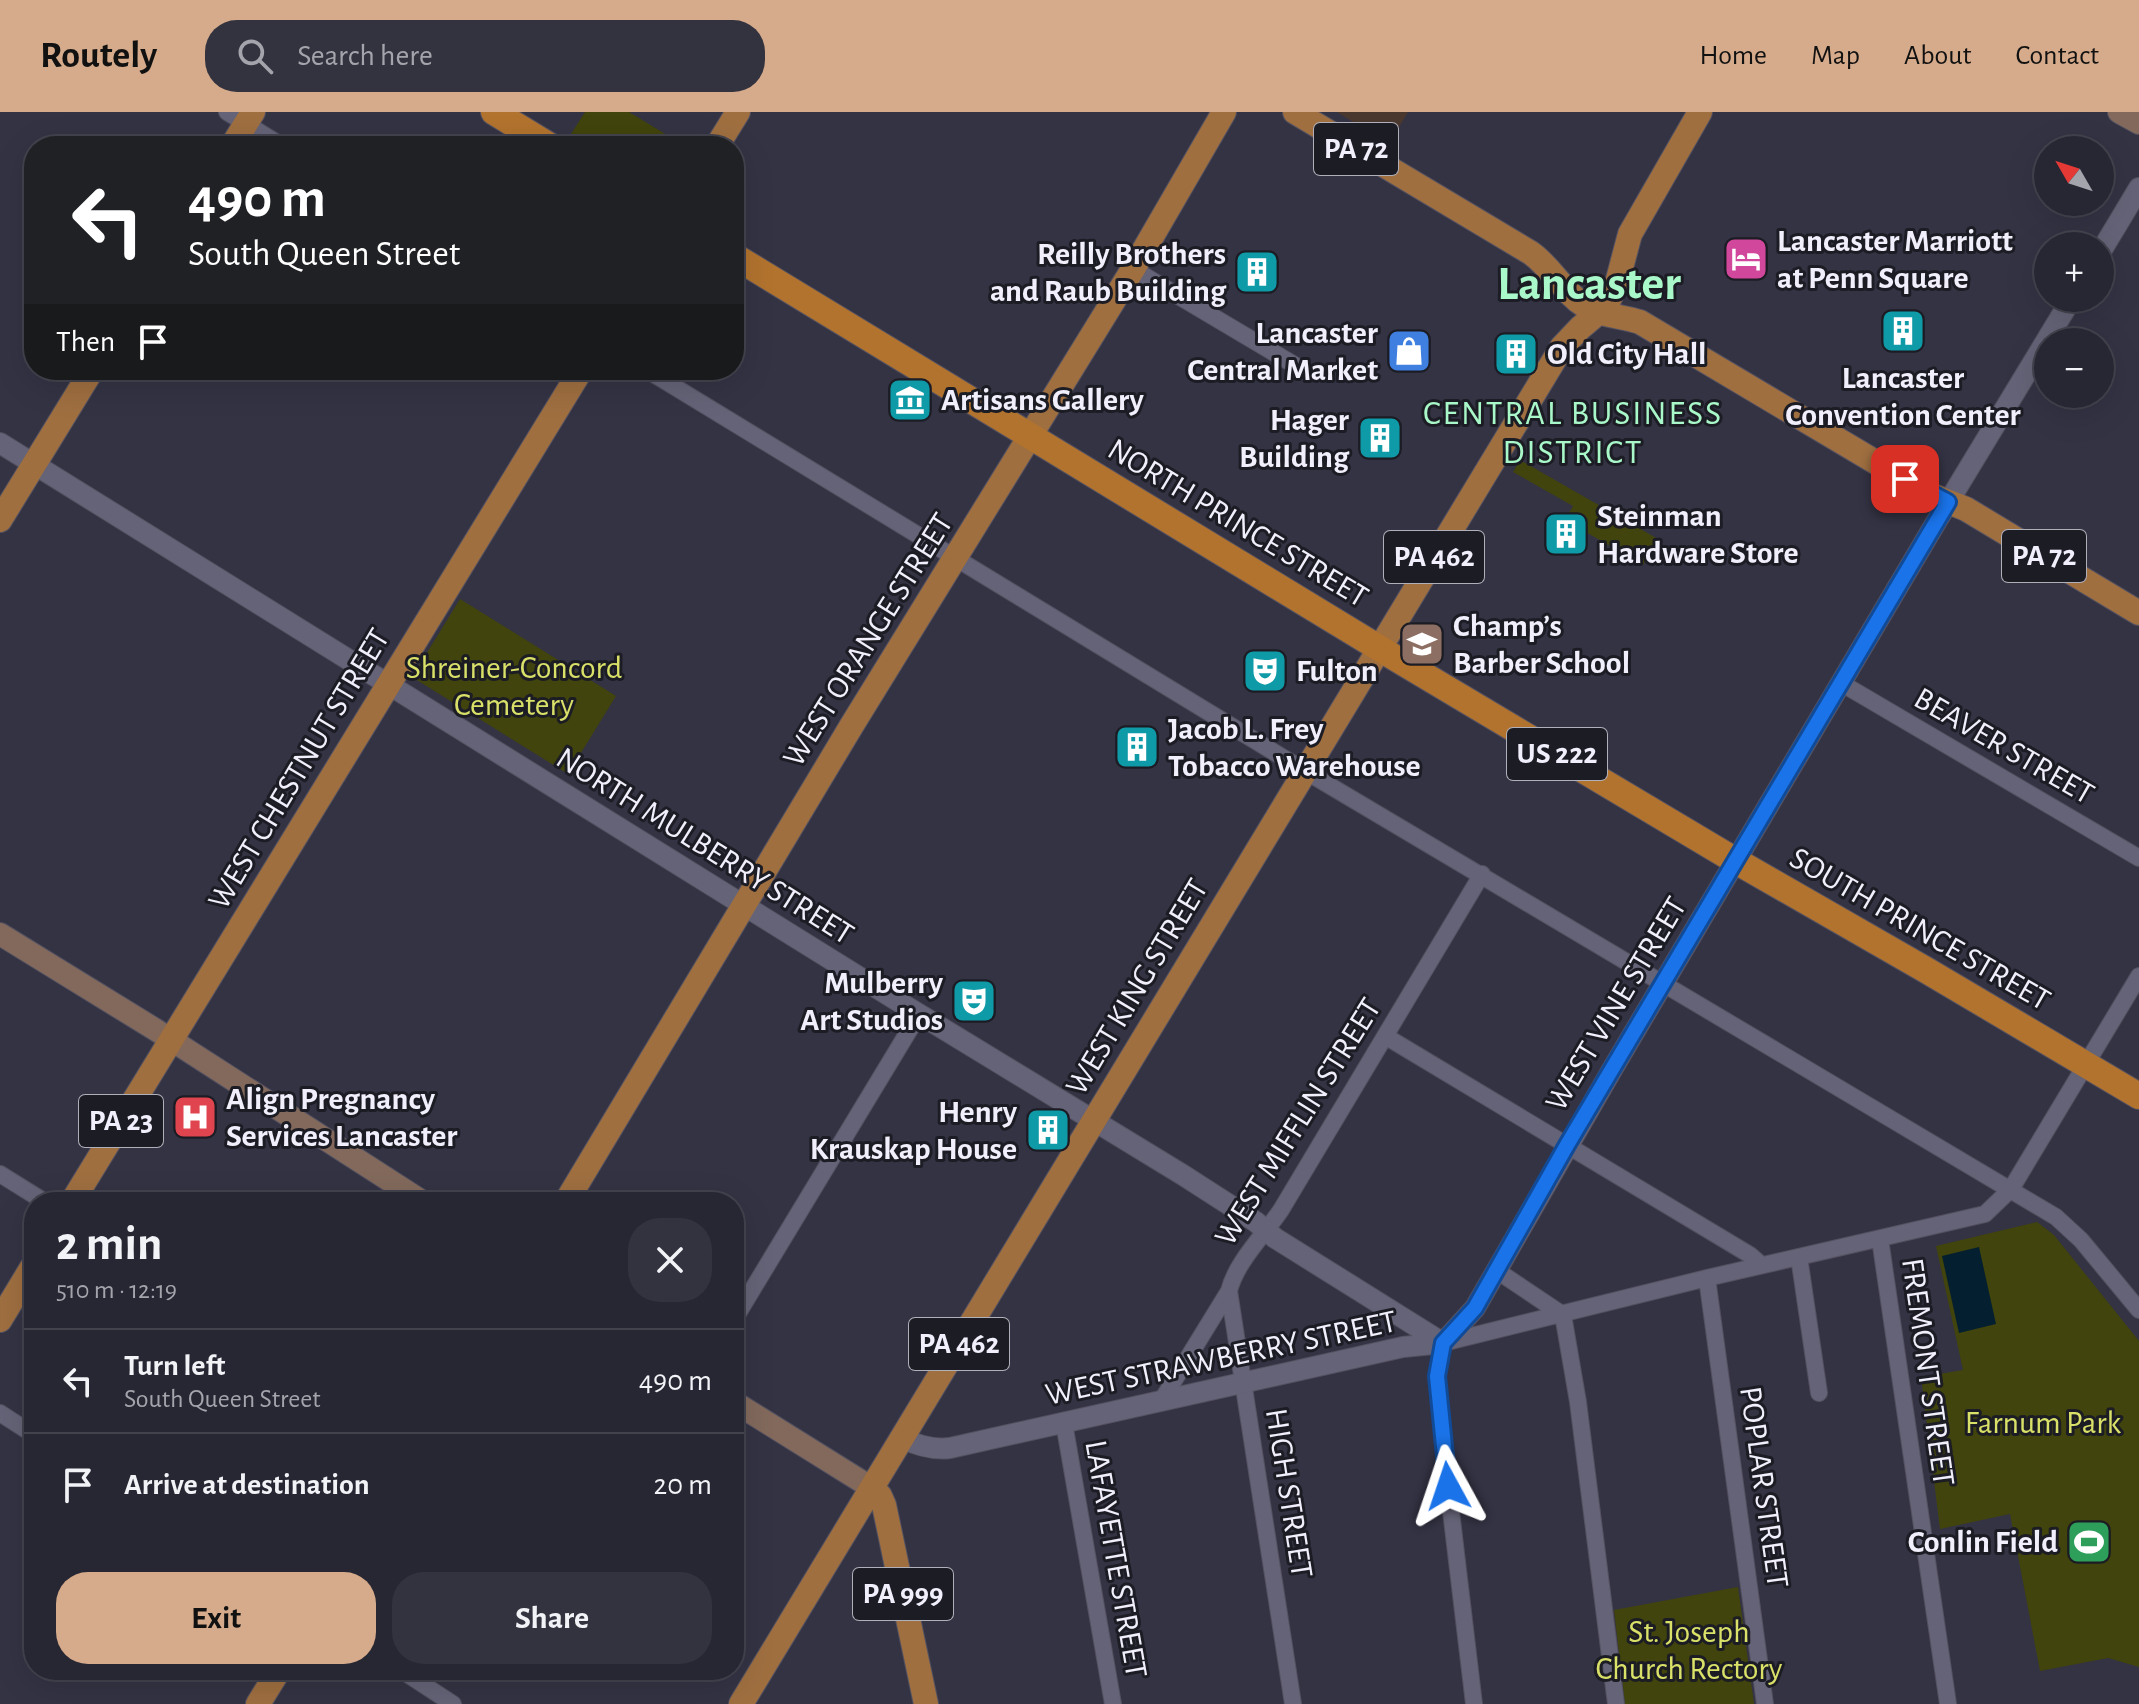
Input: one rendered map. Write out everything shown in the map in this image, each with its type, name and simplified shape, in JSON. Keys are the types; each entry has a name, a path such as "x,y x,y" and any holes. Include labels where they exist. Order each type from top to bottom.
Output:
{"highway":[{"path":"494,112 534,136"},
{"name":"NORTH PRINCE STREET","path":"744,262 1379,648"},
{"name":"SOUTH PRINCE STREET","path":"1379,648 2139,1096"}],"main road":[{"path":"723,136 738,112"},
{"name":"WEST ORANGE STREET","path":"572,1192 852,725 1133,269 1224,112"},
{"name":"PA 72","path":"1295,112 1531,253 1578,301 1599,312 1640,322 1931,495 1966,509 2139,613"},
{"name":"PA 462","path":"1599,312 1617,283 1630,234 1700,112"},
{"path":"2119,112 2139,123"},
{"path":"235,136 242,116"},
{"name":"WEST KING STREET","path":"741,1704 1562,347 1599,312"},
{"path":"0,520 86,380"},
{"name":"WEST CHESTNUT STREET","path":"78,1192 575,380"},
{"path":"0,934 407,1192"},
{"path":"0,1320 24,1280"},
{"path":"744,1408 872,1488"},
{"name":"PA 999","path":"872,1488 884,1505 926,1704"},
{"path":"258,1704 273,1680"}],"street":[{"path":"242,116 269,136"},
{"path":"2113,232 2139,188"},
{"path":"1133,269 1308,373"},
{"name":"WEST VINE STREET","path":"1443,1343 1475,1308 1567,1145 2063,312"},
{"path":"663,380 1305,771 2056,1217 2069,1227 2139,1310"},
{"name":"NORTH MULBERRY STREET","path":"0,443 1183,1175 1275,1238 1443,1343"},
{"name":"BEAVER STREET","path":"1841,683 2139,858"},
{"name":"WEST MIFFLIN STREET","path":"1162,1400 1229,1291 1245,1259 1278,1214 1482,874"},
{"name":"WEST STRAWBERRY STREET","path":"902,1438 918,1446 942,1449 1403,1347 1443,1343 1758,1266 1975,1218 1994,1207 2011,1189 2139,976"},
{"path":"744,1303 919,1014"},
{"path":"1385,1036 1750,1255 1758,1266"},
{"path":"0,1174 29,1192"},
{"name":"FREMONT STREET","path":"1880,1239 1948,1704"},
{"path":"1799,1257 1819,1393"},
{"path":"1496,1270 1563,1315 1578,1402 1616,1704"},
{"name":"POPLAR STREET","path":"1707,1278 1765,1704"},
{"name":"HIGH STREET","path":"1229,1291 1293,1704"},
{"path":"1443,1343 1437,1376 1474,1704"},
{"path":"0,1413 24,1429"},
{"name":"LAFAYETTE STREET","path":"1064,1423 1113,1704"},
{"path":"416,1680 453,1704"}],"shaded area":[{"path":"1337,112 1408,112 1389,144"},
{"name":"Champ’s Barber School","path":"1419,629 1436,639 1425,658 1408,649"}],"green space":[{"path":"585,112 629,112 669,136 574,136 571,134"},
{"path":"1520,460 1658,539 1643,565 1565,520 1573,506 1513,472"},
{"name":"Shreiner-Concord Cemetery","path":"460,599 616,696 568,774 412,677"},
{"name":"Farnum Park","path":"2037,1222 2054,1235 2139,1341 2139,1667 2108,1658 2040,1671 2010,1514 1940,1529 1921,1377 1963,1370 1936,1246"},
{"name":"St. Joseph Church Rectory","path":"1738,1587 1754,1704 1625,1704 1614,1610"}],"water":[{"path":"1979,1247 1996,1324 1959,1333 1942,1256"}],"place":[{"name":"Lancaster Marriott at Penn Square","path":"1746,259"},
{"name":"Reilly Brothers and Raub Building","path":"1257,272"},
{"name":"Lancaster Convention Center","path":"1903,331"},
{"name":"Lancaster Central Market","path":"1409,351"},
{"name":"Old City Hall","path":"1516,354"},
{"name":"Artisans Gallery","path":"910,400"},
{"name":"Hager Building","path":"1380,438"},
{"name":"Steinman Hardware Store","path":"1566,534"},
{"name":"Champ’s Barber School","path":"1422,644"},
{"name":"Fulton","path":"1265,671"},
{"name":"Jacob L. Frey Tobacco Warehouse","path":"1137,747"},
{"name":"Mulberry Art Studios","path":"974,1001"},
{"name":"Align Pregnancy Services Lancaster","path":"195,1117"},
{"name":"Henry Krauskap House","path":"1048,1130"},
{"name":"Conlin Field","path":"2089,1542"}],"district":[{"name":"Lancaster","path":"1589,285"},
{"name":"CENTRAL BUSINESS DISTRICT","path":"1573,434"}],"route":[{"path":"1448,1486 1437,1376 1443,1343 1475,1308 1567,1145 1948,502 1905,479"}]}
